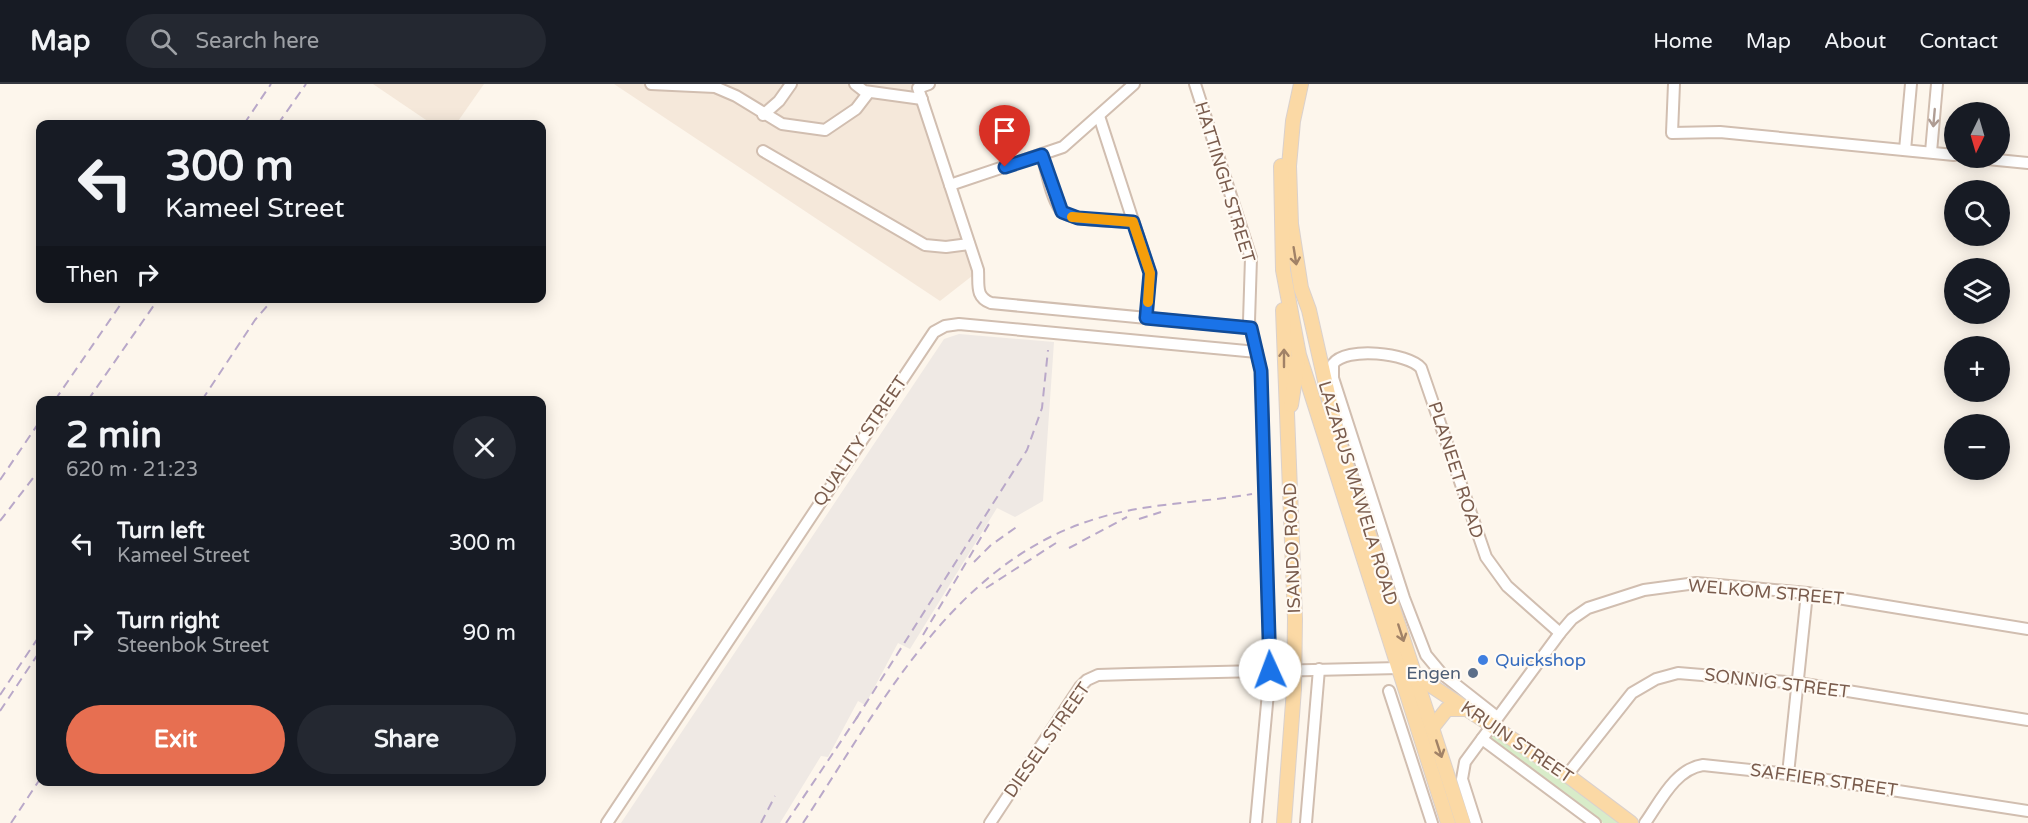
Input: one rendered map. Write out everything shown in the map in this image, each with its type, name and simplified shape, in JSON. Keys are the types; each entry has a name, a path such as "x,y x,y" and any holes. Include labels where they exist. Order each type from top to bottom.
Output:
{"main road":[{"name":"LAZARUS MAWELA ROAD","path":"1294,84 1282,160 1283,270 1299,354 1327,450 1448,823"},
{"name":"LAZARUS MAWELA ROAD","path":"1301,84 1293,121 1289,166 1292,224 1301,288 1309,310 1339,443 1463,823"},
{"name":"ISANDO ROAD","path":"1283,270 1285,406 1288,416"},
{"path":"1299,354 1301,288"},
{"name":"ISANDO ROAD","path":"1284,823 1295,670 1288,416 1299,354"},
{"name":"KRUIN STREET","path":"1399,668 1414,674 1469,710 1494,722 1631,823"},
{"path":"1432,728 1446,709 1469,710"}],"street":[{"path":"651,84 715,87 736,96 763,115 782,124 825,129 856,109 869,92"},
{"path":"763,115 791,84"},
{"path":"855,84 869,92 920,93 929,84"},
{"path":"950,185 1063,147 1134,84"},
{"name":"HATTINGH STREET","path":"1195,84 1251,258 1248,313 1257,352"},
{"path":"1674,84 1672,133 1720,132 1944,154"},
{"path":"1905,150 1911,84"},
{"path":"1931,152 1937,84"},
{"path":"920,93 978,270 980,296 991,303 1251,328"},
{"path":"1100,116 1150,273 1146,318"},
{"path":"763,151 925,245 946,248 969,244"},
{"path":"1042,155 1062,212 1078,218 1133,222"},
{"path":"2010,161 2028,163"},
{"name":"QUALITY STREET","path":"607,823 924,343 939,328 959,324 1257,352"},
{"name":"ISANDO ROAD","path":"1256,823 1270,670 1261,371 1257,352"},
{"name":"PLANEET ROAD","path":"1494,722 1441,674 1426,655 1404,598 1333,378 1332,369 1336,361 1345,354 1353,353 1407,358 1422,368 1486,557 1507,586 1560,633"},
{"name":"WELKOM STREET","path":"1476,823 1462,774 1465,762 1560,633 1572,619 1587,608 1670,585 1695,583 1807,593 2028,629"},
{"path":"1788,774 1807,593"},
{"name":"DIESEL STREET","path":"990,823 1087,680 1104,675 1399,668"},
{"path":"1306,823 1319,669"},
{"name":"SONNIG STREET","path":"1567,775 1624,701 1638,689 1656,679 1685,672 1798,682 2028,720"},
{"path":"1389,691 1432,823"},
{"name":"KRUIN STREET","path":"1482,739 1594,823"},
{"name":"SAFFIER STREET","path":"1645,823 1674,782 1692,767 1703,765 1788,774 2028,811"}],"shaded area":[{"path":"373,84 484,84 459,120 426,120"},
{"path":"614,84 921,84 981,269 940,301"},
{"path":"959,334 1054,342 1043,501 1015,517 997,508 910,649 898,643 865,705 858,701 828,757 821,756 780,823 621,823 944,339"}],"green space":[{"path":"1494,733 1521,749 1621,823 1603,823 1491,739"}],"railway":[{"path":"247,120 271,84"},
{"path":"281,120 306,84"},
{"path":"58,396 122,303"},
{"path":"91,396 156,303"},
{"path":"205,396 255,320 270,303"},
{"path":"856,719 1027,450 1042,408 1048,350"},
{"path":"0,480 36,427"},
{"path":"0,521 36,474"},
{"path":"803,823 892,687 924,644 960,604 1000,569 1045,540 1095,519 1153,506 1252,494"},
{"path":"1139,519 1161,512"},
{"path":"1069,548 1127,517"},
{"path":"923,635 992,519"},
{"path":"974,562 991,545 1018,526"},
{"path":"986,588 1056,543"},
{"path":"0,695 36,641"},
{"path":"0,711 36,657"},
{"path":"786,823 860,713"},
{"path":"11,823 36,785"},
{"path":"761,823 775,796"}],"slow traffic":[{"path":"1072,217 1133,222 1150,273 1148,302"}],"place":[{"name":"Quickshop","path":"1483,660"},
{"name":"Engen","path":"1473,673"}],"route":[{"path":"1005,167 1042,155 1062,212 1078,218 1133,222 1150,273 1146,318 1251,328 1261,371 1270,670"}]}
